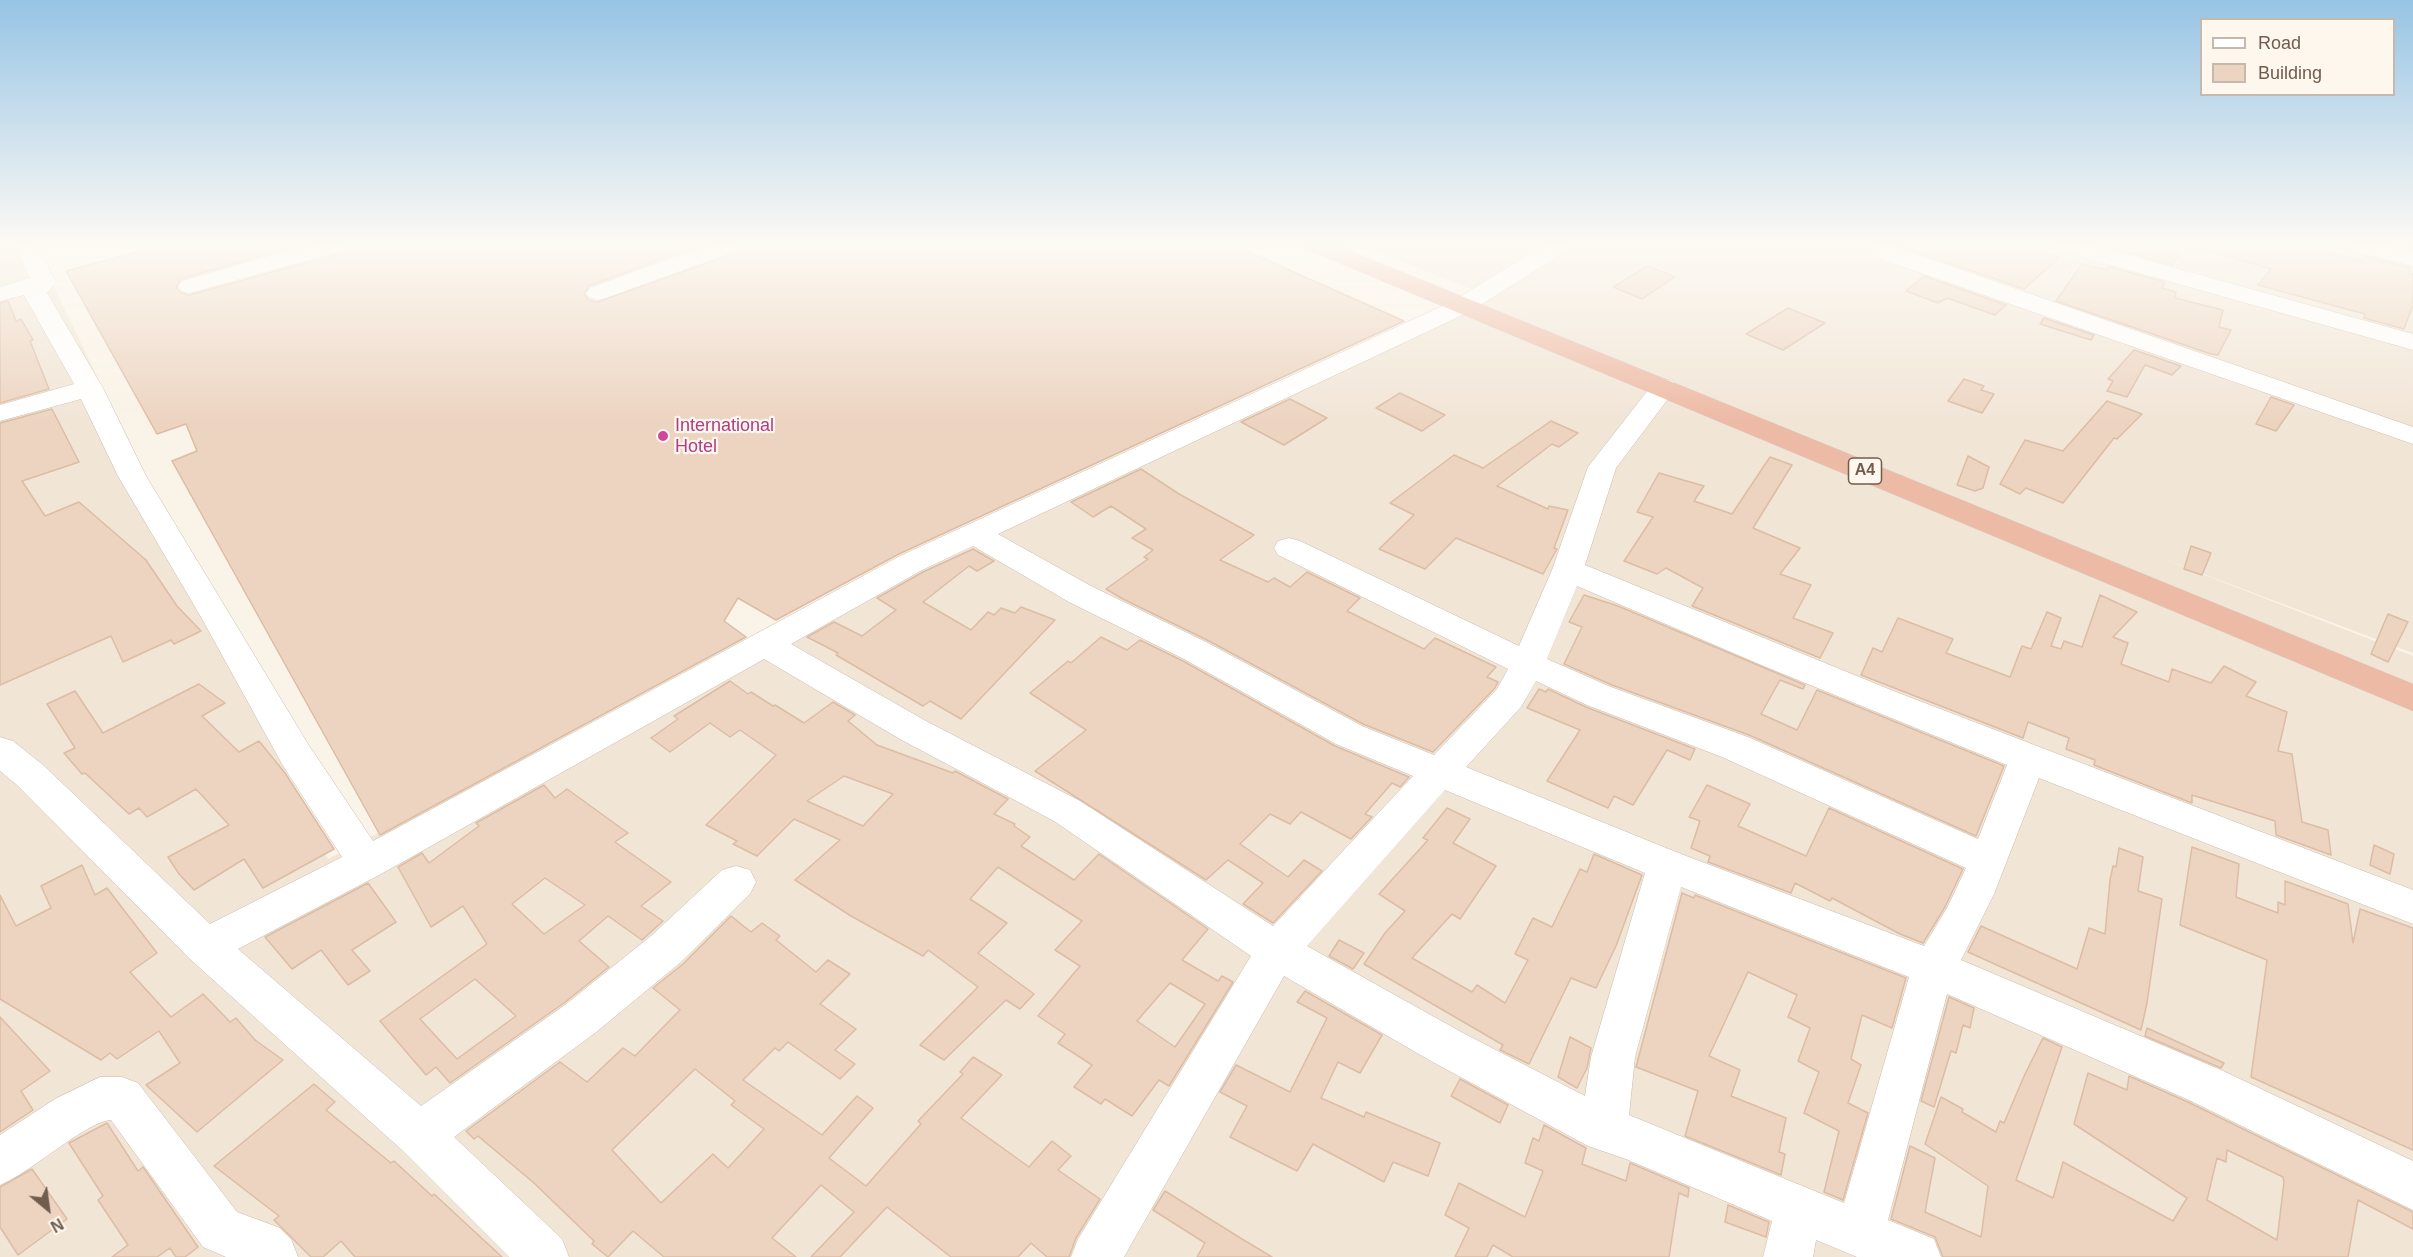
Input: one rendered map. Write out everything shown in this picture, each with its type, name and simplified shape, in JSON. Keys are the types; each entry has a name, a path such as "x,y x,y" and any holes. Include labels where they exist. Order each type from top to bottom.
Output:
{"highway":[{"name":"A4","path":"1456,304 1664,387 2413,698"}],"street":[{"path":"42,304 90,388 132,477 218,617 295,754 367,863"},
{"path":"205,946 367,863 911,563 1466,304"},
{"path":"2028,304 2413,436"},
{"path":"2276,304 2413,342"},
{"path":"1096,1257 1277,951 1509,698 1528,664 1568,570 1602,467 1664,387"},
{"path":"0,413 90,388"},
{"path":"975,534 1080,594 1196,651 1349,735 1667,865 1933,968 2205,1085 2413,1186"},
{"path":"1289,548 1599,696 1665,718 1735,747 1987,860"},
{"path":"1568,570 1738,644 2027,760 2413,907"},
{"path":"766,645 913,730 1067,811 1277,951 1447,1047 1604,1130 1630,1138 1916,1257"},
{"path":"0,751 30,775 205,946 419,1135 544,1257"},
{"path":"1860,1232 1933,968 1950,944 2027,760"},
{"path":"1604,1130 1613,1057 1667,865"},
{"path":"419,1135 580,1019 666,949 736,882"},
{"path":"0,1162 71,1114 100,1099 122,1098 220,1230 262,1246 273,1257"},
{"path":"1788,1257 1798,1207"}],"shaded area":[{"path":"0,304 62,304 328,859 929,549 1447,304 2413,304 2413,653 2153,555 2413,656 2413,1257 0,1257"}],"building":[{"path":"0,304 9,304 16,321 21,319 33,340 30,341 49,389 0,403"},
{"name":"International Hotel","path":"84,304 1365,304 1404,321 899,554 776,620 738,598 724,621 746,637 380,835 172,461 197,451 186,424 157,434"},
{"path":"1963,304 2006,305 1995,315"},
{"path":"2064,304 2198,304 2223,310 2219,327 2231,330 2218,355"},
{"path":"2327,304 2413,304 2404,329 2364,318 2365,314"},
{"path":"1788,308 1825,323 1783,350 1746,334"},
{"path":"2044,318 2094,335 2091,340 2040,324"},
{"path":"2134,350 2181,366 2172,375 2145,365 2127,397 2107,391 2113,381 2108,379"},
{"path":"1964,379 1984,386 1981,390 1994,394 1982,413 1948,401"},
{"path":"1400,393 1445,415 1422,431 1376,408"},
{"path":"2271,397 2294,405 2276,431 2256,424"},
{"path":"1290,399 1327,418 1284,445 1241,422"},
{"path":"2107,401 2142,414 2117,439 2114,438 2063,503 2026,488 2020,494 2000,484 2025,440 2063,451"},
{"path":"52,409 79,462 22,481 45,516 79,502 146,560 177,606 201,631 174,644 171,640 123,662 111,636 0,685 0,423"},
{"path":"1551,421 1578,433 1559,447 1552,444 1497,486 1548,509 1549,506 1568,510 1554,548 1557,549 1543,574 1456,538 1425,569 1379,549 1414,515 1390,503 1454,455 1483,468"},
{"path":"1968,456 1989,467 1983,488 1975,491 1957,485"},
{"path":"1770,457 1792,465 1753,528 1800,548 1780,574 1811,585 1793,618 1833,633 1820,658 1692,606 1703,588 1666,568 1657,574 1624,561 1653,517 1637,512 1659,473 1704,486 1694,501 1732,514"},
{"path":"1141,469 1179,494 1254,535 1220,560 1268,582 1274,578 1290,587 1307,572 1360,598 1347,611 1424,649 1435,638 1496,667 1487,677 1498,682 1495,688 1433,752 1363,724 1209,641 1106,589 1148,559 1144,557 1153,550 1132,538 1146,529 1111,506 1093,517 1071,502"},
{"path":"2191,546 2211,553 2202,575 2184,569"},
{"path":"973,549 994,561 977,571 969,566 923,602 971,630 988,612 994,615 1001,608 1015,613 1021,607 1055,620 961,719 930,701 923,706 836,655 838,653 807,637 834,622 862,636 896,610 877,598 923,572"},
{"path":"1584,595 1618,606 1805,685 1803,689 1780,680 1761,714 1797,730 1817,690 2004,766 1976,836 1749,735 1612,685 1564,664 1582,627 1569,622"},
{"path":"2100,595 2137,612 2113,637 2128,643 2121,664 2169,682 2172,669 2211,683 2224,666 2256,682 2246,696 2287,712 2278,751 2292,754 2302,822 2328,830 2331,855 2276,835 2275,821 2192,795 2192,803 2094,765 2095,760 2066,749 2069,738 2028,722 2023,738 1861,675 1873,648 1882,652 1898,618 1953,639 1946,653 2010,677 2022,646 2031,649 2047,612 2061,618 2051,646 2061,649 2064,641 2082,647"},
{"path":"2388,614 2408,622 2388,662 2371,654"},
{"path":"1101,637 1127,650 1140,640 1183,661 1335,746 1409,777 1400,787 1392,783 1365,814 1372,817 1351,839 1301,812 1290,824 1270,814 1240,844 1288,877 1304,860 1322,871 1273,923 1243,904 1263,883 1228,860 1206,880 1035,771 1086,730 1030,693 1068,661 1071,663"},
{"path":"730,681 748,694 751,692 804,723 833,702 855,715 848,721 877,745 953,773 955,771 1008,799 994,814 1015,824 1014,826 1030,837 1021,846 1074,880 1099,854 1208,929 1182,960 1218,981 1222,976 1233,982 1169,1086 1159,1080 1132,1116 1105,1099 1101,1104 1074,1087 1092,1065 1058,1043 1065,1034 1038,1016 1080,966 1055,950 1082,921 998,867 970,899 1007,923 978,953 1034,994 1020,1009 1006,1000 944,1060 920,1045 978,987 928,950 923,956 851,916 795,880 840,840 794,819 757,856 733,844 737,841 706,825 776,755 740,730 730,737 710,723 670,752 651,738 678,719 674,716","holes":["844,776 893,794 863,826 807,801","1170,983 1205,1004 1175,1047 1137,1021"]},
{"path":"199,684 225,703 202,716 239,752 259,741 285,773 334,849 263,888 244,859 194,890 179,874 168,857 229,825 196,789 147,817 139,808 129,814 85,773 82,774 64,753 75,748 47,704 75,691 103,733"},
{"path":"1539,689 1546,692 1548,689 1586,707 1695,749 1690,760 1667,750 1633,805 1614,796 1608,808 1547,781 1580,730 1527,708"},
{"path":"544,785 555,798 567,789 628,833 615,842 671,882 641,906 663,921 642,940 608,916 579,941 609,967 564,1003 450,1083 436,1067 426,1075 380,1021 487,944 463,906 431,927 398,867 422,853 429,863 479,826 476,823","holes":["545,878 585,905 544,934 512,904","475,979 516,1016 457,1059 420,1019"]},
{"path":"1707,785 1750,804 1738,826 1806,856 1829,808 1963,869 1945,907 1923,943 1900,934 1832,898 1830,901 1795,883 1791,893 1708,862 1710,856 1691,848 1700,821 1689,817"},
{"path":"1447,808 1470,819 1453,843 1496,866 1460,919 1452,914 1412,958 1472,992 1477,985 1505,1003 1528,960 1515,954 1533,918 1552,927 1580,869 1587,872 1594,854 1642,875 1616,946 1596,988 1571,978 1529,1064 1500,1050 1503,1045 1364,964 1385,933 1405,911 1379,894 1428,840 1423,838"},
{"path":"2374,845 2394,854 2390,874 2370,865"},
{"path":"2192,847 2239,864 2236,897 2278,913 2278,902 2285,905 2285,881 2348,904 2353,943 2360,909 2413,928 2413,1150 2251,1077 2267,960 2180,925"},
{"path":"2119,848 2143,857 2138,891 2162,899 2141,1030 1968,952 1981,926 2077,969 2089,928 2105,934 2110,880 2113,866 2116,867"},
{"path":"82,865 95,895 107,888 157,953 130,972 171,1017 203,994 230,1022 236,1018 255,1040 283,1060 197,1132 146,1085 180,1063 159,1031 117,1059 110,1053 101,1060 0,999 0,895 16,926 51,908 41,886"},
{"path":"368,883 396,922 352,950 370,971 348,985 321,950 292,969 265,937"},
{"path":"1682,893 1694,898 1695,895 1906,978 1892,1028 1862,1015 1851,1059 1861,1065 1848,1103 1868,1113 1843,1200 1824,1192 1839,1131 1804,1113 1819,1072 1798,1061 1810,1028 1788,1017 1797,995 1748,972 1709,1056 1740,1070 1731,1096 1786,1118 1779,1152 1785,1154 1781,1175 1685,1136 1698,1091 1636,1067"},
{"path":"731,916 751,932 762,923 780,936 776,940 816,972 828,960 850,974 820,1004 856,1029 835,1050 855,1064 840,1079 788,1042 779,1051 775,1048 743,1080 822,1135 857,1096 873,1108 829,1158 866,1186 921,1124 918,1121 963,1074 960,1072 973,1057 1002,1075 961,1118 1029,1167 1052,1141 1071,1156 1058,1170 1100,1199 1076,1238 1069,1257 1047,1257 1031,1243 1018,1257 951,1257 887,1207 840,1257 811,1257 854,1212 821,1185 772,1238 796,1257 664,1257 633,1231 608,1257 592,1244 594,1241 534,1183 478,1136 474,1139 466,1131 560,1062 587,1082 623,1048 635,1056 680,1010 653,988 683,964","holes":["695,1069 735,1101 731,1105 764,1129 728,1168 713,1154 661,1203 612,1150"]},
{"path":"1339,940 1364,953 1353,969 1329,956"},
{"path":"1305,991 1382,1035 1360,1073 1338,1062 1321,1098 1364,1117 1366,1112 1440,1143 1428,1176 1393,1162 1384,1182 1313,1144 1297,1171 1230,1137 1247,1106 1220,1092 1236,1065 1290,1092 1327,1018 1297,1002"},
{"path":"1949,997 1974,1008 1970,1028 1963,1025 1956,1053 1951,1051 1934,1107 1921,1101"},
{"path":"0,1017 50,1071 21,1091 33,1110 0,1132"},
{"path":"2147,1028 2224,1063 2221,1068 2145,1036"},
{"path":"1570,1037 1591,1048 1587,1068 1577,1088 1558,1077"},
{"path":"2043,1038 2062,1047 2016,1180 2053,1198 2063,1162 2173,1221 2187,1198 2074,1124 2088,1073 2127,1090 2129,1076 2188,1102 2413,1212 2413,1229 2358,1200 2348,1257 1943,1257 1935,1237 1891,1219 1910,1146 1935,1158 1925,1212 1981,1237 1988,1186 1925,1144 1941,1097 1996,1132 2000,1121 2004,1123","holes":["2227,1150 2283,1177 2277,1240 2207,1200 2217,1158 2226,1162"]},
{"path":"1460,1079 1508,1105 1500,1123 1451,1096"},
{"path":"314,1084 335,1102 326,1110 391,1163 394,1161 432,1196 434,1194 502,1257 355,1257 341,1241 323,1257 311,1257 274,1220 279,1216 214,1166"},
{"path":"107,1123 138,1171 143,1167 198,1247 185,1257 176,1257 170,1248 157,1257 112,1257 128,1245 98,1200 103,1196 69,1143"},
{"path":"1544,1125 1586,1148 1582,1164 1626,1181 1630,1163 1689,1188 1688,1197 1679,1193 1669,1257 1513,1257 1493,1245 1487,1257 1455,1257 1469,1228 1445,1215 1459,1183 1525,1217 1543,1171 1525,1163 1533,1138 1539,1141"},
{"path":"32,1169 67,1219 18,1255 0,1227 0,1187"},
{"path":"1165,1191 1272,1257 1197,1257 1205,1243 1153,1210"},
{"path":"1728,1205 1769,1222 1766,1237 1725,1222"}],"place":[{"name":"International Hotel","path":"663,436"}]}
